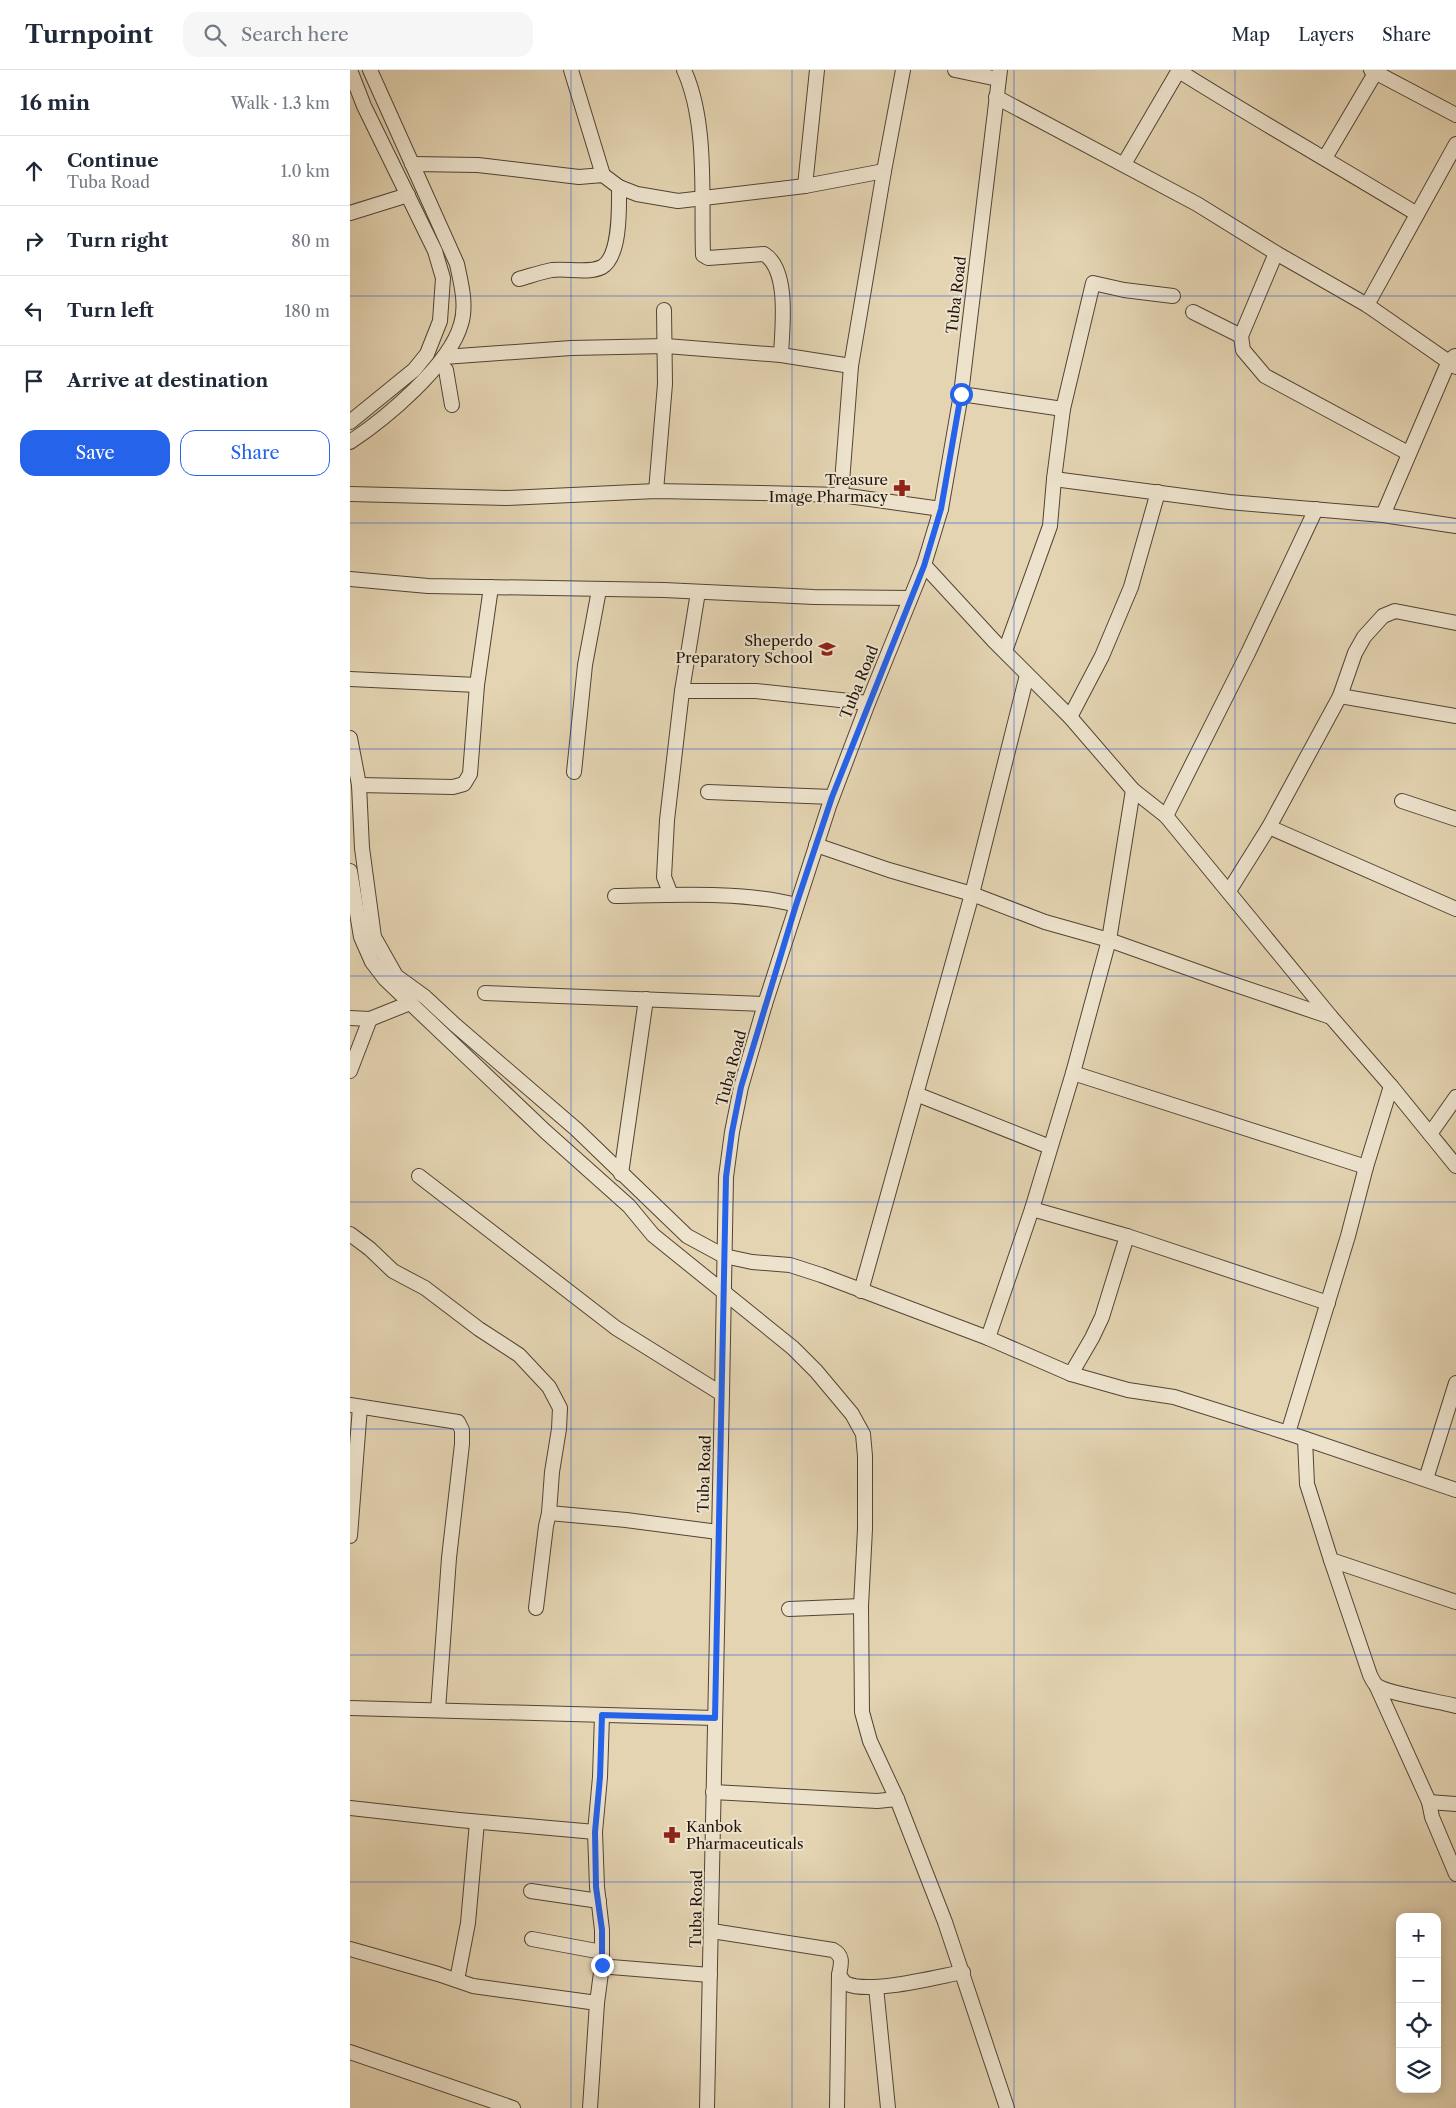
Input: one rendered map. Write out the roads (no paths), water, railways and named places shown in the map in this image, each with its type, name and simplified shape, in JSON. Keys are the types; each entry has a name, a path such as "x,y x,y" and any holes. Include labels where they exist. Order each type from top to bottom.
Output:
{"street":[{"path":"350,70 357,108 408,195 435,251 443,278 440,320 427,354 414,370 350,422"},
{"path":"350,442 367,431 399,404 442,360 461,324 464,296 457,264 370,70"},
{"path":"571,70 602,175 619,187 637,194 678,200 804,186 884,171"},
{"path":"684,70 691,85 698,115 701,140 703,255 705,257 764,254 774,264 782,291 781,355"},
{"path":"804,186 817,70"},
{"path":"841,496 851,366 903,70"},
{"path":"955,70 999,75"},
{"path":"1124,164 1179,70 1264,124 1325,158 1417,214"},
{"path":"1325,158 1375,71 1456,115"},
{"name":"Tuba Road","path":"708,2108 723,1290 726,1177 732,1132 741,1087 765,1004 832,797 924,566 941,509 961,394 999,75"},
{"path":"996,97 1197,204 1276,253 1367,305 1454,361 1408,454 1383,516"},
{"path":"1367,305 1454,151"},
{"path":"412,164 478,165 579,177 602,175"},
{"path":"519,279 551,270 593,269 602,266 610,258 615,243 619,218 619,187"},
{"path":"350,214 408,195"},
{"path":"1276,253 1241,336 1243,350 1265,376 1408,454"},
{"path":"1005,651 1050,526 1063,409 1093,283 1124,290 1173,296"},
{"path":"656,491 665,384 666,346 664,310"},
{"path":"1194,312 1241,336"},
{"path":"442,360 570,348 666,346 781,355 851,366"},
{"path":"442,360 446,370 452,405"},
{"path":"961,394 1063,409"},
{"path":"1054,479 1229,502 1316,508 1456,526"},
{"path":"350,494 506,498 656,491 841,496 941,509"},
{"path":"1070,718 1102,656 1131,587 1158,492"},
{"path":"1166,816 1248,653 1316,508"},
{"path":"924,566 1070,718 1133,790 1166,816 1456,1166"},
{"path":"350,579 428,586 491,586 814,597 910,598"},
{"path":"359,785 453,787 464,784 470,774 477,685 491,586"},
{"path":"574,772 585,665 599,590"},
{"path":"672,895 664,877 666,820 682,691 698,592"},
{"path":"1229,891 1269,827 1340,696 1355,653 1364,637 1382,616 1388,612 1395,611 1456,623"},
{"path":"861,1290 972,894 1027,675"},
{"path":"350,679 477,685"},
{"path":"682,691 756,692 868,703"},
{"path":"1340,696 1456,716"},
{"path":"350,738 359,785 362,848 374,937 396,976 425,997 576,1128 613,1162 621,1174 687,1236 724,1256 752,1262 790,1266 861,1290 988,1338 1070,1374 1128,1390 1174,1397 1288,1433 1456,1490"},
{"path":"988,1338 1032,1209 1073,1073 1109,940 1133,790"},
{"path":"708,792 832,797"},
{"path":"1402,801 1456,819"},
{"path":"1269,827 1456,909"},
{"path":"816,845 889,870 972,894 1044,922 1109,940 1224,982 1331,1017"},
{"path":"350,871 361,937 372,962 385,979 546,1132 629,1206 652,1235 793,1348 816,1371 852,1414 863,1434 865,1529 861,1606 862,1712 870,1741 897,1799 963,1972 1007,2108"},
{"path":"615,896 672,895 755,898 782,901 796,905"},
{"path":"485,993 765,1004"},
{"path":"621,1174 646,999"},
{"path":"350,1018 370,1019 410,1003"},
{"path":"350,1070 370,1019"},
{"path":"1073,1073 1366,1167"},
{"path":"1288,1433 1391,1086"},
{"path":"916,1094 1050,1147"},
{"path":"1430,1134 1456,1097"},
{"path":"419,1176 616,1328 722,1394"},
{"path":"1032,1209 1127,1236 1328,1303"},
{"path":"350,1234 370,1249 393,1271 424,1288 519,1355 549,1387 560,1408 549,1513 536,1608"},
{"path":"1070,1374 1092,1338 1102,1316 1127,1236"},
{"path":"1426,1480 1456,1383"},
{"path":"350,1536 355,1406 458,1422 462,1430 462,1444 449,1558 438,1710"},
{"path":"1304,1439 1307,1484 1370,1676 1377,1687 1429,1802 1432,1817 1456,1874"},
{"path":"549,1513 626,1520 718,1532"},
{"path":"1332,1560 1456,1602"},
{"path":"790,1609 861,1606"},
{"path":"1377,1687 1407,1696 1456,1706"},
{"path":"350,1708 715,1718"},
{"path":"590,2108 602,1958 599,1901 596,1887 595,1832 600,1777 602,1715"},
{"path":"713,1792 877,1801 897,1799"},
{"path":"1429,1802 1456,1804"},
{"path":"350,1808 477,1822 595,1832"},
{"path":"457,1980 468,1923 477,1822"},
{"path":"531,1891 599,1901"},
{"path":"712,1931 833,1950 839,1954 842,1960 839,1975 837,2108"},
{"path":"532,1939 602,1958 611,1967 710,1975"},
{"path":"350,1949 493,1990 597,2003"},
{"path":"839,1975 844,1983 853,1986 876,1987 963,1972"},
{"path":"876,1987 888,2108"},
{"path":"350,2052 513,2108"}],"place":[{"name":"Treasure Image Pharmacy","path":"902,488"},
{"name":"Sheperdo Preparatory School","path":"827,649"},
{"name":"Kanbok Pharmaceuticals","path":"672,1835"}]}
